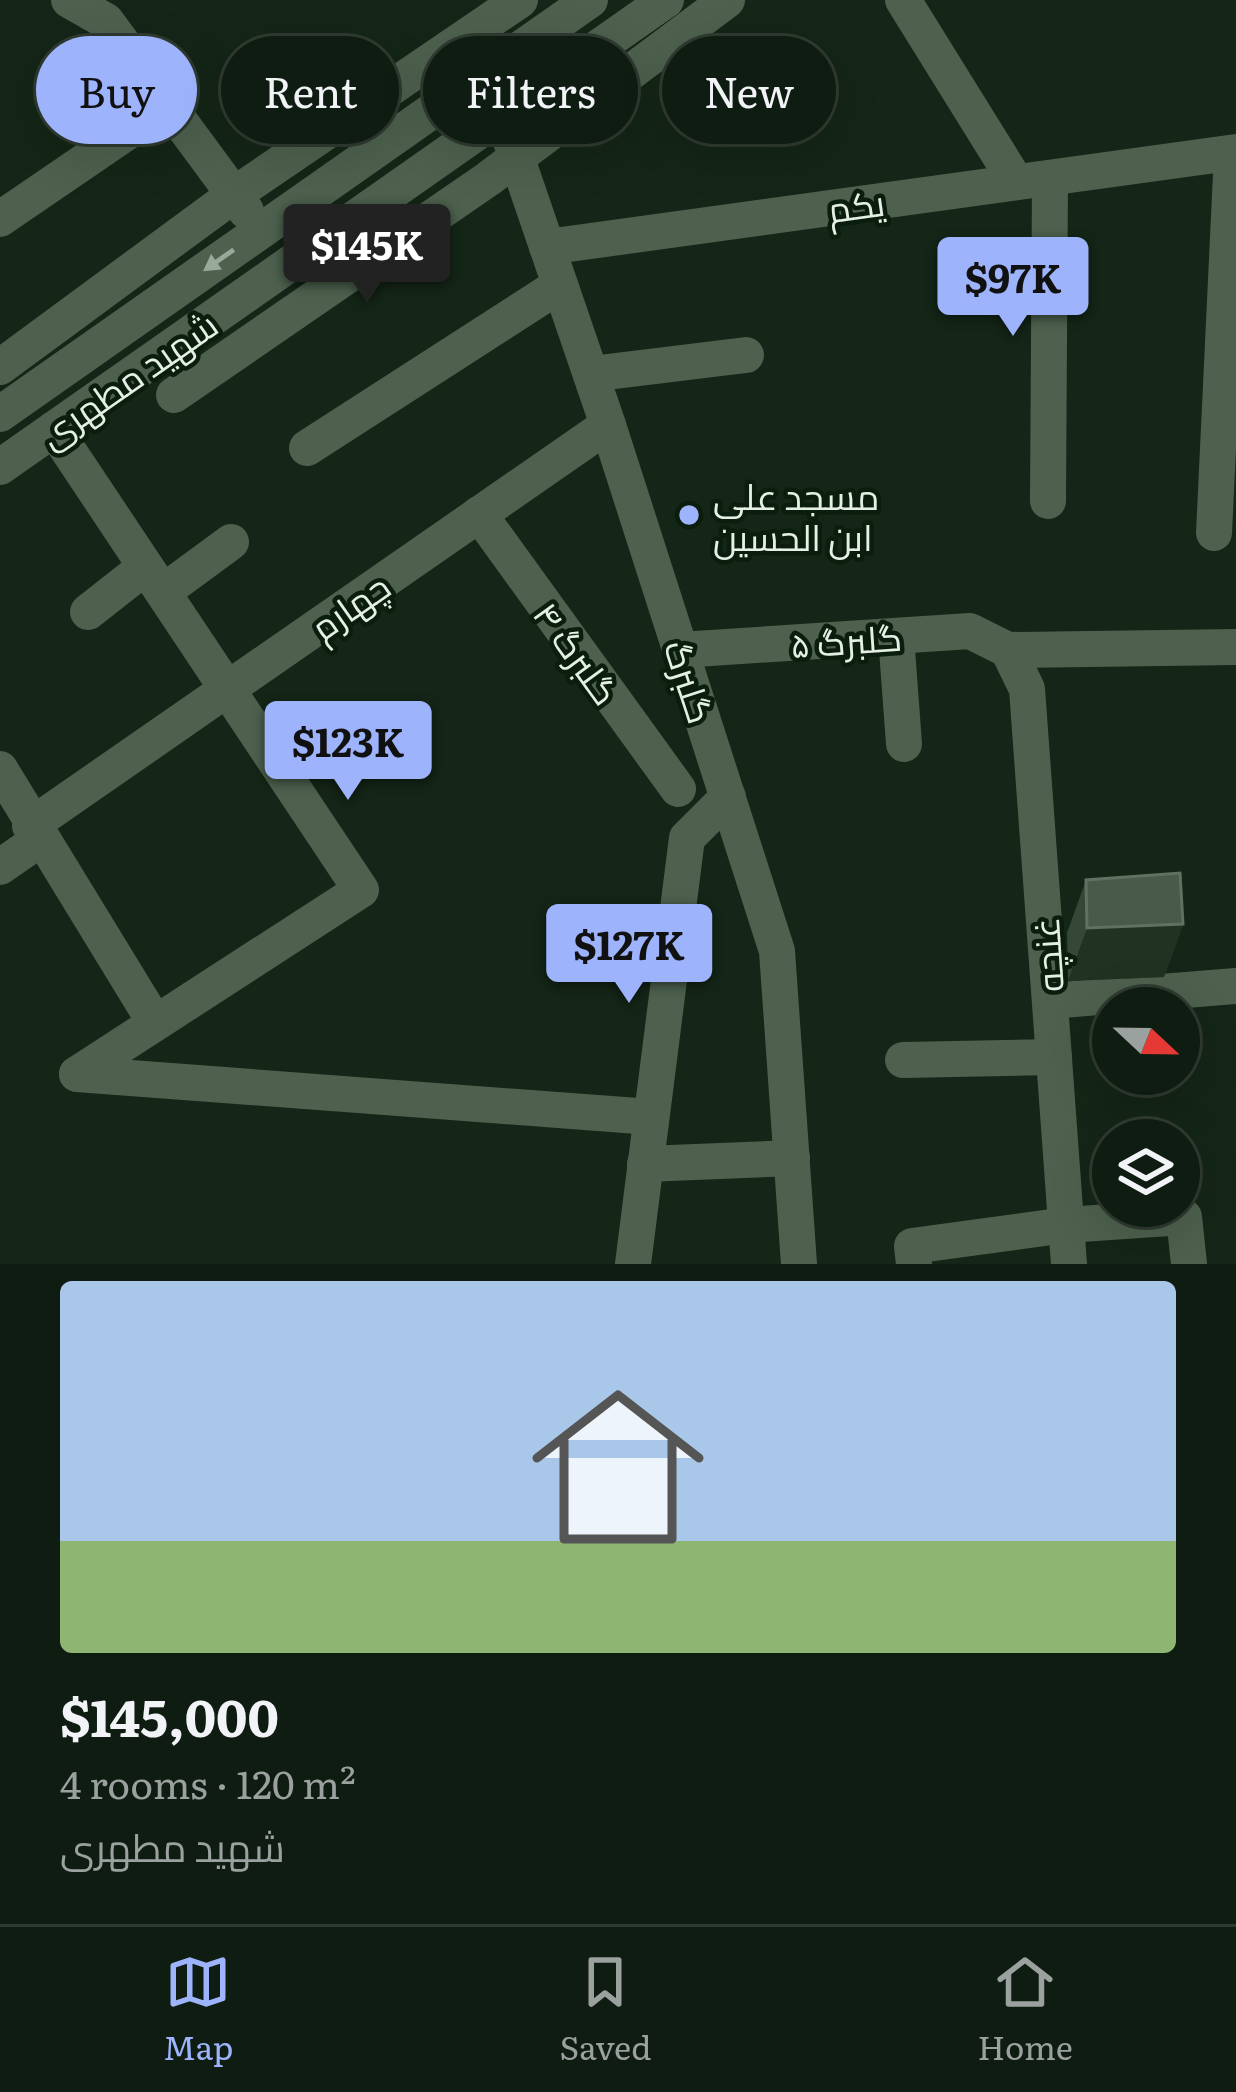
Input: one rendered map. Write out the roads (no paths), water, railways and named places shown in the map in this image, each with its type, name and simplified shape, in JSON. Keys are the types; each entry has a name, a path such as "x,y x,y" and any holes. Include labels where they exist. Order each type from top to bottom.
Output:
{"street":[{"path":"69,0 106,21 117,36"},
{"path":"0,367 235,194 520,0"},
{"name":"شهید مطهری","path":"0,414 590,0"},
{"name":"شهید مطهری","path":"615,36 666,0"},
{"path":"174,395 502,169 727,0"},
{"path":"904,0 1033,180 1048,501"},
{"path":"0,219 110,144"},
{"path":"197,144 260,232"},
{"name":"شهید مطهری","path":"0,466 460,144"},
{"name":"گلبرگ","path":"502,144 502,169 530,198 591,374 777,951 799,1264"},
{"path":"1214,533 1234,152"},
{"name":"یکم","path":"547,247 1234,152"},
{"path":"429,166 502,169"},
{"path":"307,448 560,285"},
{"path":"591,374 746,356"},
{"name":"چهارم","path":"0,867 34,833 231,688 608,424"},
{"path":"54,429 231,688 361,890 77,1074 651,1117"},
{"name":"گلبرگ ۴","path":"479,514 678,789"},
{"path":"88,612 232,542"},
{"name":"گلبرگ ۵","path":"680,650 970,632 1008,650 1236,647"},
{"path":"896,636 904,744"},
{"name":"غنچه","path":"1008,650 1027,689 1069,1264"},
{"path":"0,769 34,833 154,1021"},
{"path":"632,1264 687,838 728,796"},
{"path":"1050,1001 1236,986"},
{"path":"903,1060 1054,1058"},
{"path":"645,1164 792,1158"},
{"path":"913,1255 1066,1225 1184,1217 1189,1264"}],"place":[{"name":"مسجد علی ابن الحسین","path":"689,515"}]}
